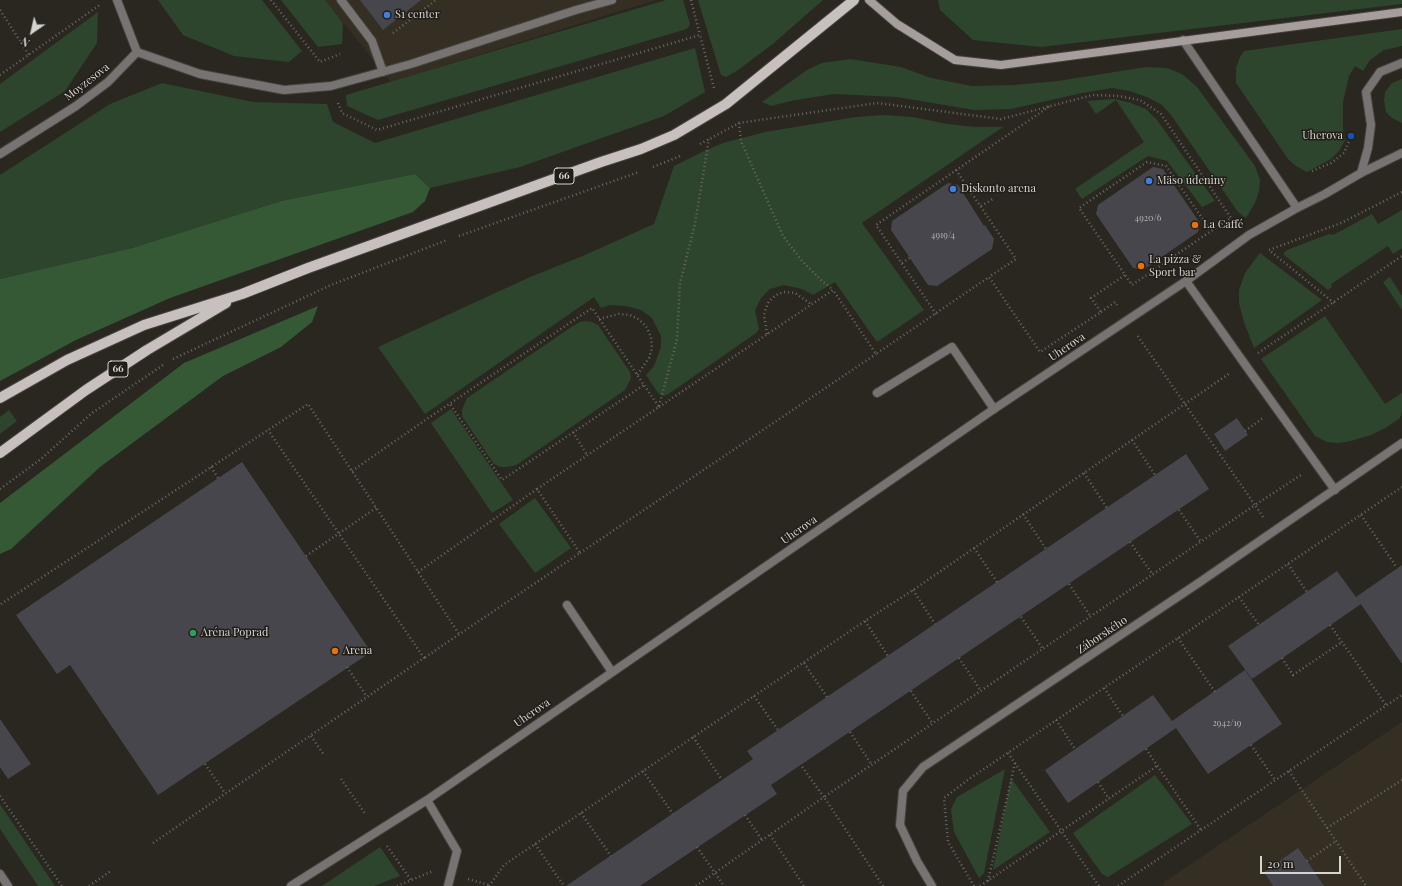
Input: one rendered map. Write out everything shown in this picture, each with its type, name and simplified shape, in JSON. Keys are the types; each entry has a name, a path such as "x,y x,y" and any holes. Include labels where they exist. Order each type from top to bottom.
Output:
{"main road":[{"name":"66","path":"0,398 68,360 144,325 242,294 315,266 641,149 674,135 726,104 854,0"},
{"name":"66","path":"0,453 92,386 147,350 242,294"}],"street":[{"path":"117,0 137,52 200,74 284,90 331,86 383,72 576,10 612,0"},
{"path":"341,0 372,41 383,72"},
{"path":"869,0 897,24 954,60 1001,65 1402,12"},
{"path":"1183,40 1297,208"},
{"name":"Moyzesova","path":"0,154 76,106 108,82 137,52"},
{"path":"1361,173 1368,148 1371,125 1366,92 1380,72 1402,63"},
{"name":"Uherova","path":"291,886 427,800 994,409 1186,281 1249,234 1325,194 1361,173 1402,153"},
{"path":"1186,281 1335,490"},
{"path":"877,393 952,347 994,409"},
{"name":"Záborského","path":"932,886 917,861 900,825 903,791 923,767 1200,582 1402,443"},
{"path":"567,605 612,672"},
{"path":"427,800 457,852 448,886"},
{"path":"0,874 8,886"},
{"name":"Uherova","path":"295,886 302,880"}],"path":[{"path":"0,75 106,0"},
{"path":"271,0 320,62 340,54"},
{"path":"393,34 436,0"},
{"path":"691,0 714,89"},
{"path":"0,10 29,55"},
{"path":"337,101 342,112 376,130 700,35"},
{"path":"697,146 739,123 877,103 1001,119 1093,95 1118,96 1140,100 1161,114 1231,218 1212,231 1132,285 1079,208 1147,162 1166,166 1212,231"},
{"path":"936,314 876,225 1052,105"},
{"path":"739,123 741,142 783,236 802,261 832,290 876,354"},
{"path":"1312,171 1331,163 1344,153 1351,136"},
{"path":"659,406 677,339 680,283 695,224 709,139"},
{"path":"652,167 685,153"},
{"path":"457,236 645,170"},
{"path":"153,843 459,634 936,314 1016,258 956,170"},
{"path":"1334,303 1269,250 1342,223 1402,192"},
{"path":"981,206 993,199"},
{"path":"170,360 331,285 450,239"},
{"path":"1256,355 1402,256"},
{"path":"902,263 910,257"},
{"path":"1101,312 1091,298 1126,275"},
{"path":"989,277 1040,352 1115,302 1118,307"},
{"path":"418,572 587,455 832,290"},
{"path":"767,334 764,315 769,301 776,295 784,292 795,294 811,304"},
{"path":"352,471 592,308 659,406"},
{"path":"599,319 619,314 630,315 638,319 646,326 651,337 652,348 649,358 637,374"},
{"path":"1137,335 1273,532"},
{"path":"0,489 41,459 92,413 163,365"},
{"path":"489,886 504,865 865,621 914,590 1235,370"},
{"path":"450,404 502,480 644,384"},
{"path":"1,604 308,404 459,634"},
{"path":"268,430 424,658"},
{"path":"573,432 587,455"},
{"path":"1132,440 1155,475"},
{"path":"696,886 872,764 1255,505 1317,465"},
{"path":"211,467 218,478"},
{"path":"1084,473 1107,508"},
{"path":"974,886 948,842 944,798 969,779 1402,487"},
{"path":"537,490 580,553"},
{"path":"306,556 376,508"},
{"path":"1179,510 1201,542"},
{"path":"1023,514 1046,549"},
{"path":"1361,515 1397,568"},
{"path":"1130,542 1153,575"},
{"path":"974,548 997,582"},
{"path":"1288,564 1307,592"},
{"path":"1069,584 1091,616"},
{"path":"914,590 936,624"},
{"path":"1239,597 1259,625"},
{"path":"1021,617 1043,649"},
{"path":"865,621 888,656"},
{"path":"1330,625 1386,705"},
{"path":"1178,638 1215,692"},
{"path":"1282,658 1294,675 1342,642"},
{"path":"959,658 980,691"},
{"path":"804,662 827,697"},
{"path":"348,667 367,697"},
{"path":"1104,688 1123,716"},
{"path":"911,691 933,724"},
{"path":"1118,886 1402,694"},
{"path":"754,696 778,730"},
{"path":"1056,720 1075,749"},
{"path":"850,732 872,764"},
{"path":"311,736 324,755"},
{"path":"693,737 722,780"},
{"path":"1251,745 1275,780"},
{"path":"1146,749 1201,830"},
{"path":"1008,753 1099,886"},
{"path":"988,881 1015,763"},
{"path":"205,764 226,794"},
{"path":"801,765 884,886"},
{"path":"980,886 1157,766"},
{"path":"643,771 673,814"},
{"path":"1289,771 1366,886"},
{"path":"341,779 366,815"},
{"path":"1327,828 1402,780"},
{"path":"1098,782 1109,799"},
{"path":"0,796 62,886"},
{"path":"581,813 611,856"},
{"path":"745,815 762,840"},
{"path":"770,835 804,886"},
{"path":"1307,861 1336,841"},
{"path":"535,844 564,886"},
{"path":"386,845 411,880"},
{"path":"697,847 724,886"},
{"path":"89,886 112,870"}],"shaded area":[{"path":"325,0 656,0 391,82"},
{"path":"1402,722 1402,886 1163,886 1164,882"}],"green space":[{"path":"158,0 262,0 302,51 289,62 234,56 183,35"},
{"path":"281,0 325,0 343,23 342,44 318,47"},
{"path":"666,0 683,0 690,24 687,29 378,120 347,106 346,95"},
{"path":"698,0 823,0 774,43 738,70 726,77 721,75"},
{"path":"938,0 1402,0 1402,4 1041,47 973,40 940,10"},
{"path":"98,12 97,43 65,91 0,132 0,84"},
{"path":"1402,29 1402,46 1384,50 1370,60 1363,71 1355,66 1349,76 1343,102 1343,132 1345,140 1339,151 1331,159 1307,172 1296,166 1288,159 1236,83 1236,68 1244,51"},
{"path":"695,48 705,92 664,116 520,167 430,188 415,174 281,201 132,248 0,279 0,175 110,104 162,83 253,102 327,104 333,122 375,143"},
{"path":"850,59 901,67 931,78 972,86 1013,85 1058,81 1146,67 1167,68 1182,74 1197,87 1255,166 1260,180 1259,191 1255,203 1246,218 1238,212 1171,115 1162,105 1149,98 1130,91 1112,88 1082,93 1011,109 974,110 897,97 833,94 771,106 762,102 807,70 822,63"},
{"path":"1402,79 1402,123 1392,118 1386,112 1384,100 1385,92 1392,83"},
{"path":"1115,99 1146,109 1157,120 1215,201 1202,207 1167,161 1148,156 1082,199 1075,189 1144,142 1116,100 1096,114 1087,101"},
{"path":"884,115 913,117 947,124 976,127 1003,127 862,223 924,310 877,342 835,282 813,295 802,289 784,285 770,289 761,298 755,310 759,329 756,333 667,395 662,396 658,393 646,375 654,366 661,347 661,336 652,318 641,310 626,306 610,305 601,308 594,297 425,414 378,347 530,277 585,255 654,224 674,166 700,153 723,143 765,132 856,117"},
{"path":"415,174 430,188 425,201 413,212 170,298 76,340 0,381 0,279 132,248 281,201"},
{"path":"1402,210 1402,248 1393,254 1388,246 1331,284 1332,287 1328,290 1283,254 1287,250 1329,234 1333,235 1372,214 1378,224"},
{"path":"1260,253 1322,300 1254,348 1244,322 1239,303 1239,290 1245,273"},
{"path":"1390,277 1402,296 1402,310 1383,282"},
{"path":"318,306 312,322 281,347 223,376 100,467 11,549 0,554 0,503 184,363"},
{"path":"1325,316 1385,404 1402,393 1402,411 1400,418 1371,435 1339,443 1327,442 1315,436 1261,359"},
{"path":"586,321 598,325 630,372 631,378 625,390 518,464 500,467 494,464 462,416 462,410 467,398 573,326 580,322"},
{"path":"451,409 513,500 492,513 431,423"},
{"path":"9,410 17,421 0,434 0,417"},
{"path":"535,498 571,548 535,573 499,524"},
{"path":"1005,769 984,873 979,878 954,832 951,809 957,797"},
{"path":"1155,775 1192,824 1108,877 1102,874 1073,833"},
{"path":"1011,778 1050,832 993,870"},
{"path":"0,804 55,886 38,886 0,829"},
{"path":"380,847 400,876 374,886 322,886"}],"building":[{"name":"S1 center","path":"360,0 421,0 383,30"},
{"path":"1153,167 1163,169 1200,223 1198,232 1143,270 1133,268 1096,214 1098,205"},
{"path":"948,183 958,185 994,239 992,249 937,286 928,285 891,230 892,221"},
{"path":"1237,418 1248,435 1225,451 1214,434"},
{"path":"1186,454 1209,489 771,785 777,794 640,886 566,886 753,759 747,751"},
{"name":"Aréna Poprad","path":"242,462 371,652 158,795 70,665 57,674 16,615"},
{"path":"1402,565 1402,664 1356,597"},
{"path":"1337,571 1361,604 1252,679 1228,646"},
{"path":"1245,670 1282,724 1208,774 1176,728 1068,803 1045,770 1153,695 1172,721"},
{"path":"0,719 31,764 8,779 0,767"},
{"path":"1298,848 1324,886 1273,886 1264,872"}],"place":[{"name":"S1 center","path":"387,15"},
{"name":"Uherova","path":"1351,136"},
{"name":"Mäso údeniny","path":"1149,181"},
{"name":"Diskonto arena","path":"953,189"},
{"name":"La Caffé","path":"1195,225"},
{"name":"La pizza & Sport bar","path":"1141,266"},
{"name":"Aréna Poprad","path":"193,633"},
{"name":"Arena","path":"335,651"}]}
